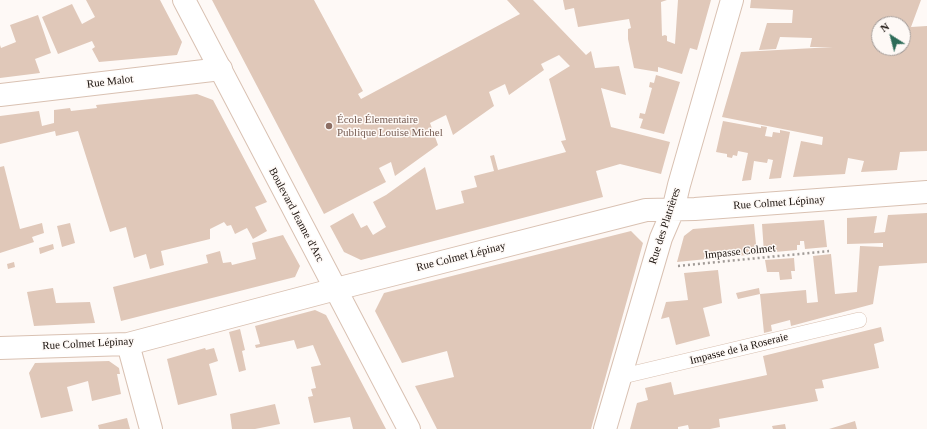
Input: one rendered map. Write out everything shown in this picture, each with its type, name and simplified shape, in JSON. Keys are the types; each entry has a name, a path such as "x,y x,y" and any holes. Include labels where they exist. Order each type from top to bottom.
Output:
{"street":[{"name":"Boulevard Jeanne d'Arc","path":"184,0 409,429"},
{"name":"Rue des Platrières","path":"605,429 661,238 673,210 732,0"},
{"name":"Rue Malot","path":"0,96 221,69"},
{"name":"Rue Colmet Lépinay","path":"0,348 128,344 646,210 695,209 927,192"},
{"path":"128,344 151,429"}],"lane":[{"name":"Impasse de la Roseraie","path":"619,377 859,320"}],"path":[{"name":"Impasse Colmet","path":"652,268 829,251"}],"building":[{"path":"86,0 160,0 182,42 177,55 99,62 92,49 95,47 92,41 58,54 42,17 72,4 82,24 95,17"},
{"path":"212,0 314,0 363,91 358,94 361,99 520,14 507,0 533,0 586,55 591,51 595,68 619,66 626,95 601,88 611,127 670,142 661,174 620,164 596,171 603,197 361,260 344,252 330,226 353,213 361,228 367,225 373,235 386,227 373,202 386,195 425,167 436,210 464,203 461,191 477,187 474,176 494,171 490,156 494,155 498,170 566,152 561,141 566,140 549,79 570,66 559,55 541,64 544,70 509,95 505,84 489,92 494,106 453,135 446,115 430,123 438,145 395,176 391,162 379,168 386,182 324,214"},
{"path":"563,0 667,0 661,2 662,36 667,36 667,41 675,44 678,0 711,0 697,50 690,48 682,74 658,67 658,72 634,68 628,39 628,29 631,28 629,19 578,27 574,8 565,10"},
{"path":"751,0 921,0 911,27 927,26 927,151 900,152 897,170 861,172 864,161 848,158 845,174 793,177 801,141 822,145 823,137 722,117 741,52 833,47 810,47 812,38 780,37 776,49 759,50 767,23 792,23 793,10 750,8"},
{"path":"38,15 51,53 35,59 40,73 0,78 0,45 1,48 16,42 10,25"},
{"path":"656,75 680,82 664,134 640,128 643,119 639,118 640,113 645,114 652,88 649,87 650,82 654,83"},
{"path":"197,94 213,100 267,202 255,207 267,231 253,239 247,228 235,234 231,225 227,226 224,222 210,229 210,239 161,251 164,265 150,269 146,254 134,258 126,227 110,232 78,131 56,136 55,131 0,144 0,116 39,111 42,126 54,123 54,110 70,108 71,111 97,108 96,105"},
{"path":"723,121 761,128 761,126 767,127 765,136 772,137 773,132 780,133 780,130 790,132 781,178 769,179 773,160 768,159 767,163 754,161 751,180 742,181 748,153 738,151 737,156 733,155 732,158 727,157 727,154 716,152"},
{"path":"4,166 20,229 42,223 44,233 32,237 34,242 0,253 0,167"},
{"path":"927,213 927,263 879,266 873,304 791,326 790,320 771,325 772,331 764,333 760,294 806,290 807,303 818,302 813,256 831,254 835,294 857,292 860,246 883,247 883,243 847,244 847,218 877,216 874,233 885,232 888,215"},
{"path":"824,220 827,247 805,249 804,241 800,241 800,245 797,245 797,250 764,253 762,224"},
{"path":"70,223 75,243 62,247 57,226"},
{"path":"754,224 757,254 677,262 684,236 693,229"},
{"path":"631,231 643,243 591,429 437,429 415,386 454,377 447,351 402,363 375,311 384,293"},
{"path":"283,235 300,266 295,277 121,321 113,287 208,263 206,255 220,251 223,263 231,262 232,265 256,259 252,243"},
{"path":"53,244 54,249 40,254 39,248"},
{"path":"794,258 795,271 791,271 792,279 780,280 779,272 767,272 765,260"},
{"path":"14,262 15,267 8,269 7,264"},
{"path":"718,270 722,303 703,308 710,336 676,345 669,317 661,319 666,302 688,300 684,273"},
{"path":"53,288 56,303 90,302 95,323 34,326 27,292"},
{"path":"759,288 760,294 738,299 736,293"},
{"path":"315,310 326,315 386,429 353,429 350,417 314,423 308,397 313,396 311,389 316,388 311,367 321,365 313,345 297,349 294,340 256,348 255,345 260,344 255,326"},
{"path":"881,327 884,341 874,344 879,368 822,380 824,388 815,389 818,401 719,419 720,427 710,429 689,429 688,425 678,427 678,429 630,429 637,403 648,400 645,388 671,382 674,395 767,375 763,356"},
{"path":"240,329 245,350 242,351 246,370 239,372 229,332"},
{"path":"205,348 206,350 214,348 218,361 209,364 217,395 178,405 167,359"},
{"path":"109,361 119,368 120,374 117,374 121,394 92,401 88,381 67,387 73,411 41,418 29,373 35,363"},
{"path":"275,404 280,424 255,429 232,429 230,414"},
{"path":"127,418 130,429 99,429 98,425"},
{"path":"855,421 857,429 829,429"},
{"path":"785,424 786,429 773,429 772,426"}],"place":[{"name":"École Élementaire Publique Louise Michel","path":"329,126"}]}
